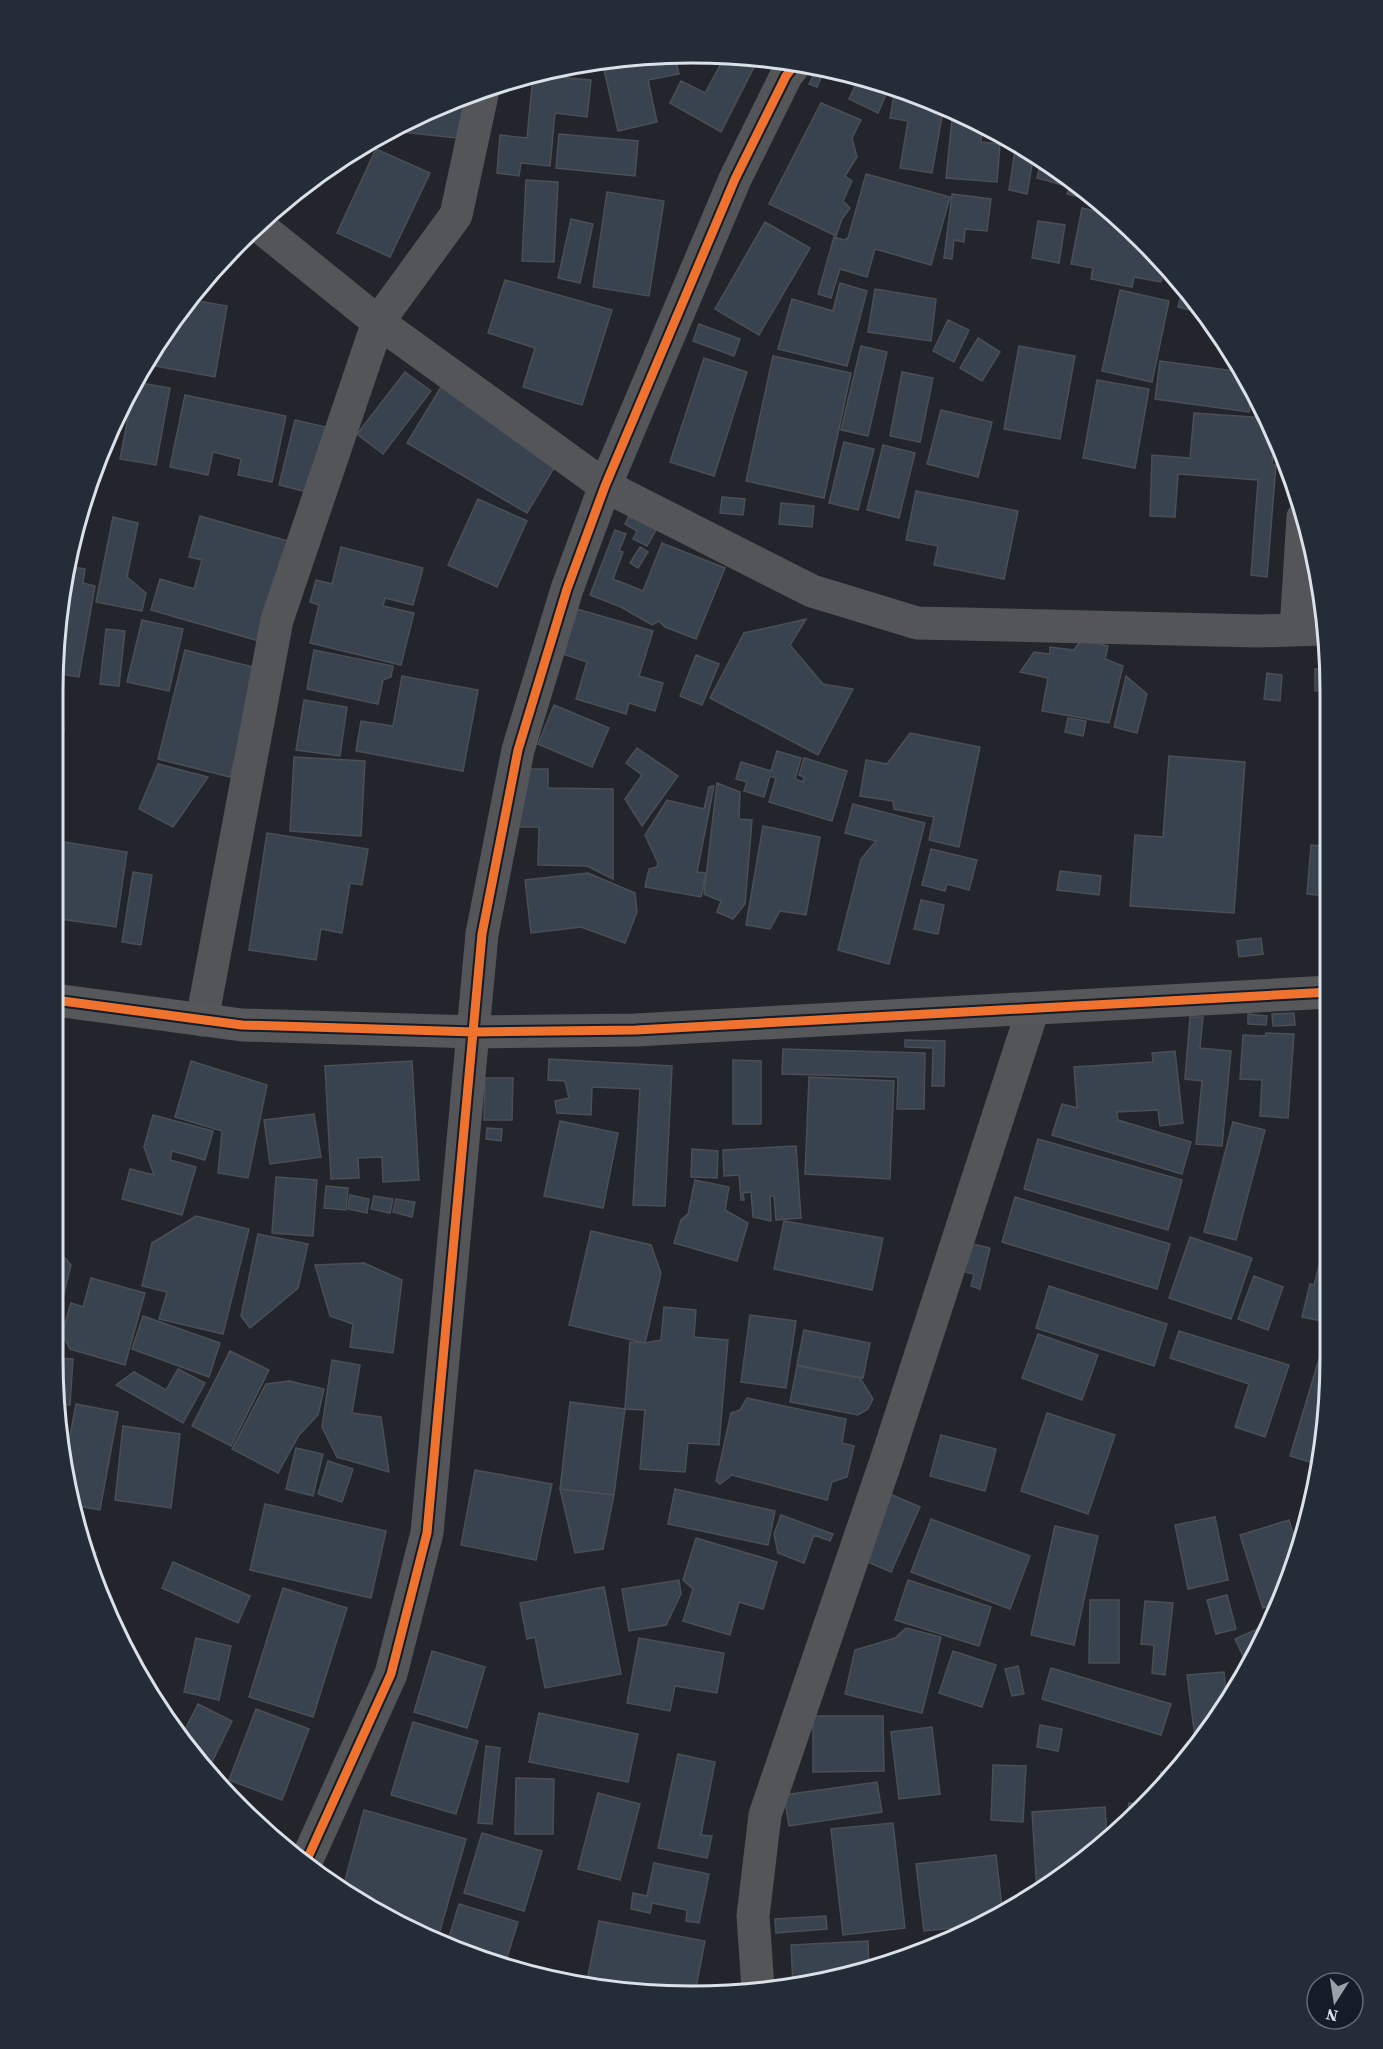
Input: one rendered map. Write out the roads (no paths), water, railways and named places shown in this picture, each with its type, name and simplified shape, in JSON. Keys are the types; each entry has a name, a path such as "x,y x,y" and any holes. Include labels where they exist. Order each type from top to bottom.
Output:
{"street":[{"path":"309,1856 390,1674 427,1533 482,934 518,750 567,589 605,486 735,179 790,71"},
{"path":"202,1020 277,620 378,322 456,215 481,99"},
{"path":"265,230 378,322 605,486 812,591 916,623 1310,629 1306,558"},
{"path":"63,1001 242,1025 474,1032 636,1030 1320,993"},
{"path":"758,1983 753,1916 765,1815 888,1455 1033,1009"}]}
